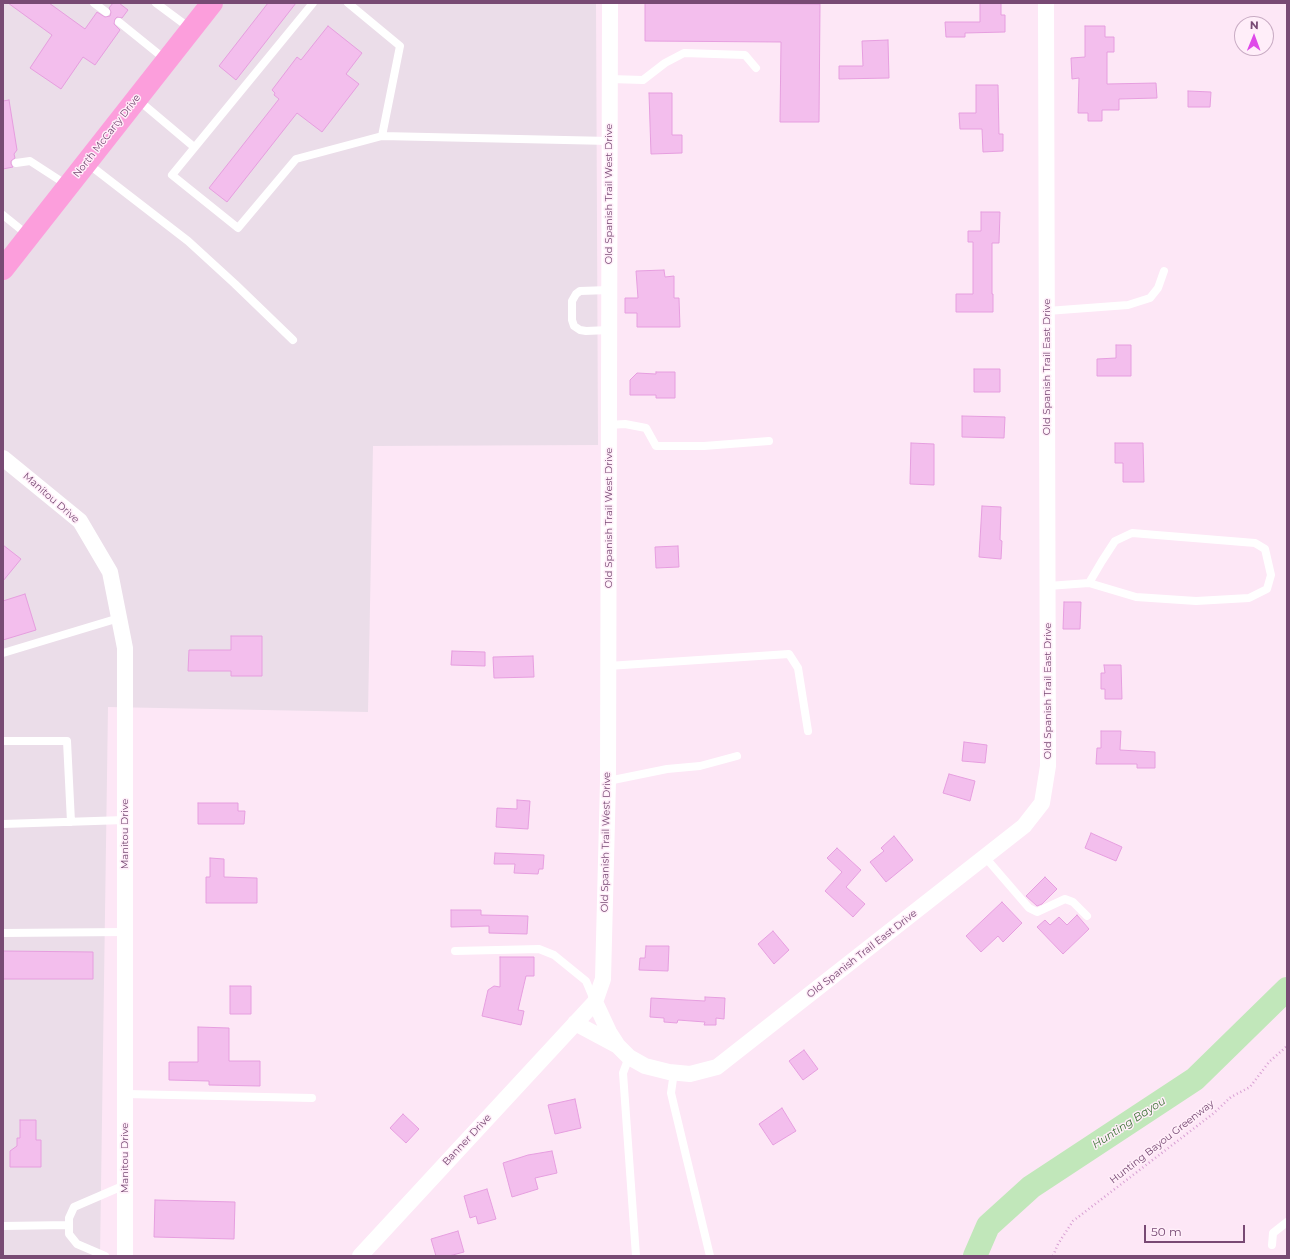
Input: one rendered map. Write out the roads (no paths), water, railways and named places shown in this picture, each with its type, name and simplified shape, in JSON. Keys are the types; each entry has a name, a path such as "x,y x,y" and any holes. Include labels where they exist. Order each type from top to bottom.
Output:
{"main road":[{"name":"North McCarty Drive","path":"3,269 212,3"}],"street":[{"name":"Old Spanish Trail West Drive","path":"575,1023 595,1002 603,979 608,781 610,3"},
{"name":"Old Spanish Trail East Drive","path":"575,1023 623,1051 645,1066 690,1074 717,1067 1024,826 1042,803 1048,766 1046,3"},
{"name":"Manitou Drive","path":"3,458 80,521 110,572 125,648 125,1256"},
{"path":"595,1002 609,1032 623,1051"},
{"name":"Banner Drive","path":"360,1256 575,1023"}],"lane":[{"path":"94,3 106,12"},
{"path":"156,3 191,29"},
{"path":"313,3 172,175 238,228 296,159 382,136 610,142"},
{"path":"348,3 400,46 382,136"},
{"path":"119,22 167,60"},
{"path":"610,79 643,80 665,62 684,52 745,55 756,68"},
{"path":"136,99 194,148"},
{"path":"16,164 30,160 68,186"},
{"path":"87,162 188,241 293,340"},
{"path":"3,215 29,236"},
{"path":"1047,311 1128,305 1150,298 1158,288 1164,271"},
{"path":"609,290 580,291 576,294 572,301 572,320 574,326 580,330 586,331 609,330"},
{"path":"609,426 625,424 646,428 656,446 704,446 769,441"},
{"path":"1048,586 1089,583 1136,597 1196,601 1248,598 1267,589 1271,575 1265,549 1255,543 1132,533 1115,541 1089,583"},
{"path":"3,653 119,618"},
{"path":"608,666 789,654 798,668 808,731"},
{"path":"3,741 67,741 71,822"},
{"path":"608,781 667,769 700,766 737,756"},
{"path":"3,824 125,820"},
{"path":"985,857 1029,908 1037,912 1065,899 1074,902 1087,916"},
{"path":"3,933 125,932"},
{"path":"456,951 539,949 554,954 586,981 595,1002"},
{"path":"623,1051 623,1073 636,1256"},
{"path":"674,1072 671,1093 710,1256"},
{"path":"125,1094 312,1098"},
{"path":"105,1256 77,1244 69,1234 69,1218 74,1207 89,1199 125,1185"},
{"path":"1272,1244 1274,1233 1287,1222"},
{"path":"3,1226 69,1225"}],"waterway":[{"name":"Hunting Bayou","path":"975,1256 988,1226 1031,1187 1195,1079 1287,989"}]}
